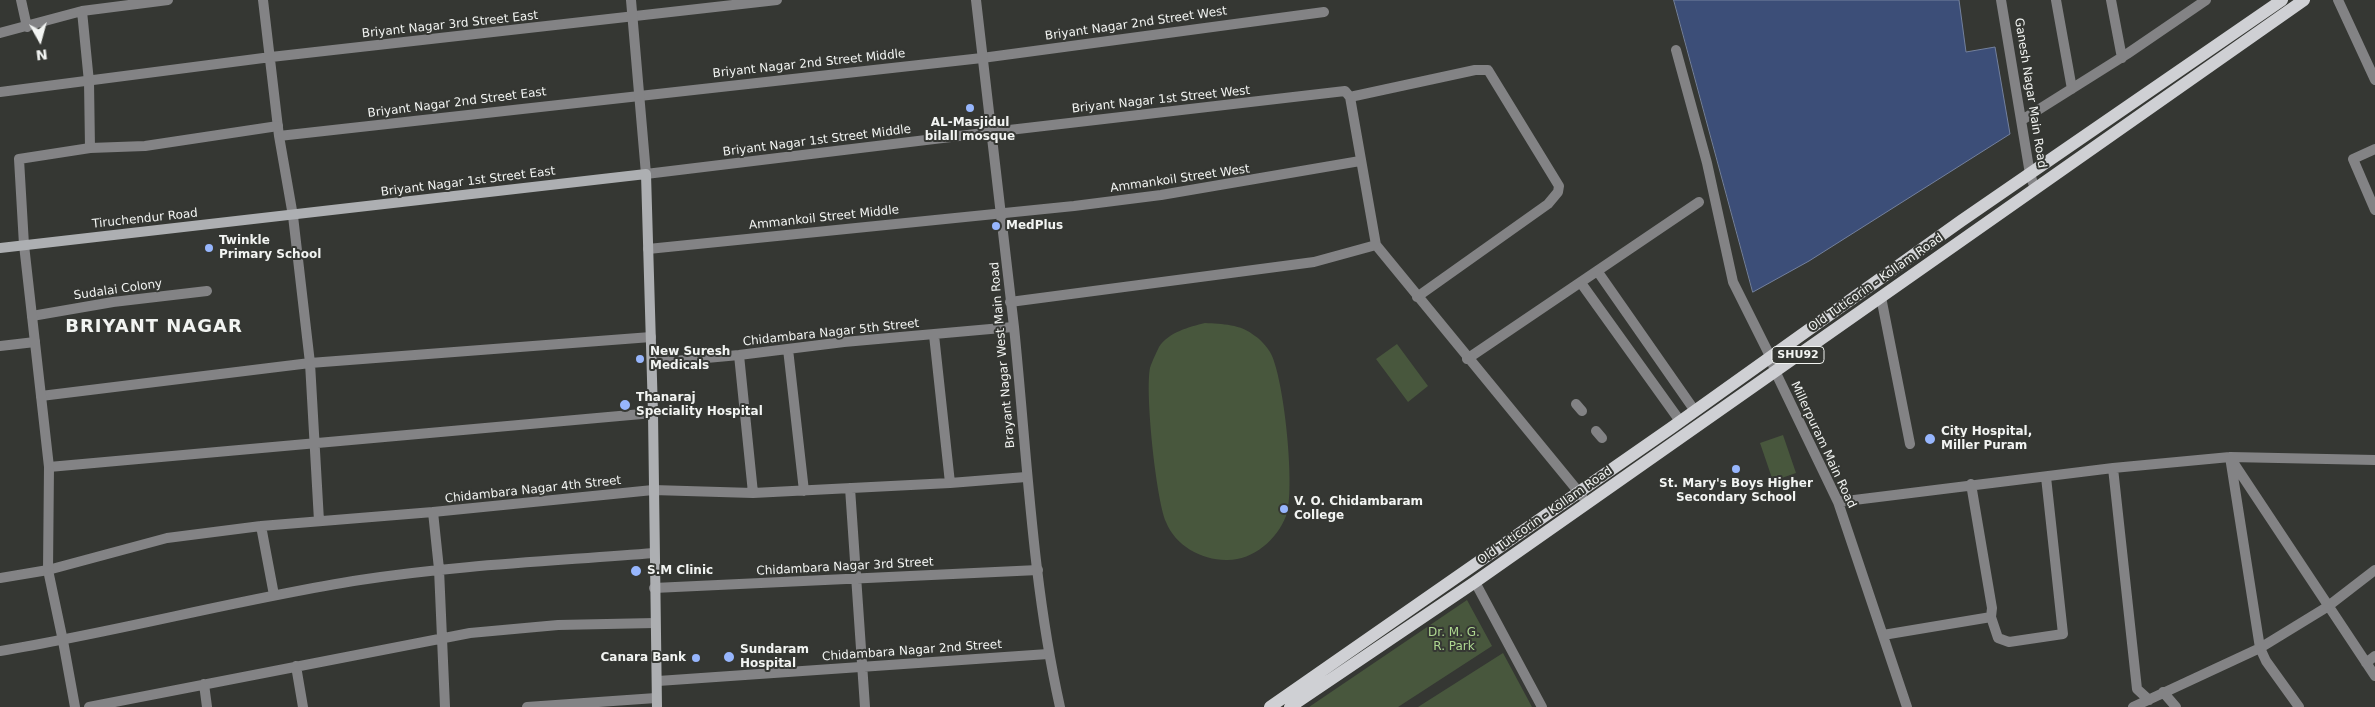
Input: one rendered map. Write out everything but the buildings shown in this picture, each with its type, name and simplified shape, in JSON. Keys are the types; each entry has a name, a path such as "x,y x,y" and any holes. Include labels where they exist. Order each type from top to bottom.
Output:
{"main road":[{"path":"1270,707 1695,411 1770,356 2030,174 2282,0"},
{"name":"Old Tuticorin - Kollam Road","path":"1290,707 1475,582 2304,0"},
{"path":"646,174 653,413 654,588 658,681 656,703"},
{"name":"Briyant Nagar 1st Street East","path":"293,216 646,174"},
{"name":"Tiruchendur Road","path":"0,248 293,216"}],"street":[{"path":"21,0 27,27"},
{"path":"0,33 82,11 168,0"},
{"path":"263,0 278,131 293,216 310,363 318,521"},
{"path":"631,0 646,174"},
{"name":"Briyant Nagar 3rd Street East","path":"0,92 271,57 633,18 777,0"},
{"name":"Brayant Nagar West Main Road","path":"976,0 1002,212 1014,327 1026,477 1048,654 1060,707"},
{"name":"Ganesh Nagar Main Road","path":"2001,0 2030,174 2035,189"},
{"path":"2056,0 2072,89"},
{"path":"2110,0 2122,58"},
{"path":"2022,120 2122,58 2206,0"},
{"path":"2338,0 2375,80"},
{"path":"82,11 89,82 90,148"},
{"name":"Briyant Nagar 2nd Street West","path":"982,58 1324,12"},
{"name":"Millerpuram Main Road","path":"1676,50 1707,163 1733,282 1770,356 1775,371 1838,502 1907,707"},
{"name":"Briyant Nagar 2nd Street Middle","path":"639,95 982,58"},
{"path":"1417,297 1548,204 1558,192 1559,186 1488,70 1475,70 1350,98 1376,245 1417,297 1467,358 1588,503"},
{"name":"Briyant Nagar 1st Street West","path":"992,132 1333,94 1345,91 1350,98"},
{"name":"Briyant Nagar 2nd Street East","path":"24,245 19,159 90,148 145,146 639,95"},
{"name":"Briyant Nagar 1st Street Middle","path":"646,174 992,132"},
{"path":"2375,149 2353,159 2375,210"},
{"name":"Ammankoil Street West","path":"1002,212 1074,206 1161,195 1360,161"},
{"path":"1467,358 1598,272 1699,202"},
{"name":"Ammankoil Street Middle","path":"648,249 1002,212"},
{"path":"24,245 49,467 48,570 75,707"},
{"path":"1010,302 1314,262 1376,245"},
{"path":"1598,272 1695,411"},
{"path":"1581,283 1680,421"},
{"name":"Sudalai Colony","path":"32,316 113,302 207,292"},
{"path":"1881,297 1910,444"},
{"name":"Chidambara Nagar 5th Street","path":"652,363 739,356 788,349 1014,327"},
{"path":"934,334 950,483"},
{"path":"41,396 310,363 651,337"},
{"path":"0,346 35,342"},
{"path":"788,349 804,490"},
{"path":"739,356 753,493"},
{"path":"49,467 653,413"},
{"path":"1838,502 1971,484 2230,457 2375,460"},
{"path":"2230,457 2327,607 2375,676"},
{"path":"2230,457 2260,648 2266,661 2300,707"},
{"path":"2113,468 2137,688 2149,700"},
{"name":"Chidambara Nagar 4th Street","path":"0,578 48,570 167,538 261,526 434,512 653,490 753,493 950,483 1026,477"},
{"path":"1971,484 1992,608 1991,617 1998,638 2009,642 2063,634 2046,477"},
{"path":"850,488 865,707"},
{"path":"434,512 439,569 445,707"},
{"path":"261,526 274,595"},
{"path":"0,651 63,641 274,595 360,580 439,569 654,553"},
{"name":"Chidambara Nagar 3rd Street","path":"654,588 1038,570"},
{"path":"2133,707 2260,648 2327,607 2375,570"},
{"path":"1475,582 1542,707"},
{"path":"1883,635 1991,617"},
{"path":"89,707 442,638 558,625 655,623"},
{"name":"Chidambara Nagar 2nd Street","path":"658,681 1048,654"},
{"path":"2366,663 2375,656"},
{"path":"296,666 303,707"},
{"path":"204,684 207,707"},
{"path":"2163,692 2176,707"},
{"path":"527,707 656,703"}],"green space":[{"path":"1205,323 1225,324 1244,329 1263,343 1270,352 1275,365 1284,408 1290,483 1286,516 1270,541 1254,553 1236,559 1217,559 1198,554 1176,538 1166,522 1162,510 1155,469 1150,421 1150,368 1159,347 1168,337 1186,328"},
{"path":"1397,344 1428,386 1408,402 1376,359"},
{"path":"1783,435 1796,473 1773,481 1760,443"},
{"name":"Dr. M. G. R. Park","path":"1467,600 1492,646 1398,707 1309,707"},
{"path":"1503,653 1532,707 1418,707"}],"water":[{"path":"1674,0 1959,0 1966,52 1995,47 2010,134 1809,261 1753,292"}],"place":[{"name":"AL-Masjidul bilall mosque","path":"970,108"},
{"name":"MedPlus","path":"996,226"},
{"name":"Twinkle Primary School","path":"209,248"},
{"name":"New Suresh Medicals","path":"640,359"},
{"name":"Thanaraj Speciality Hospital","path":"625,405"},
{"name":"City Hospital, Miller Puram","path":"1930,439"},
{"name":"St. Mary's Boys Higher Secondary School","path":"1736,469"},
{"name":"V. O. Chidambaram College","path":"1284,509"},
{"name":"S.M Clinic","path":"636,571"},
{"name":"Sundaram Hospital","path":"729,657"},
{"name":"Canara Bank","path":"696,658"}],"district":[{"name":"BRIYANT NAGAR","path":"154,327"}]}
